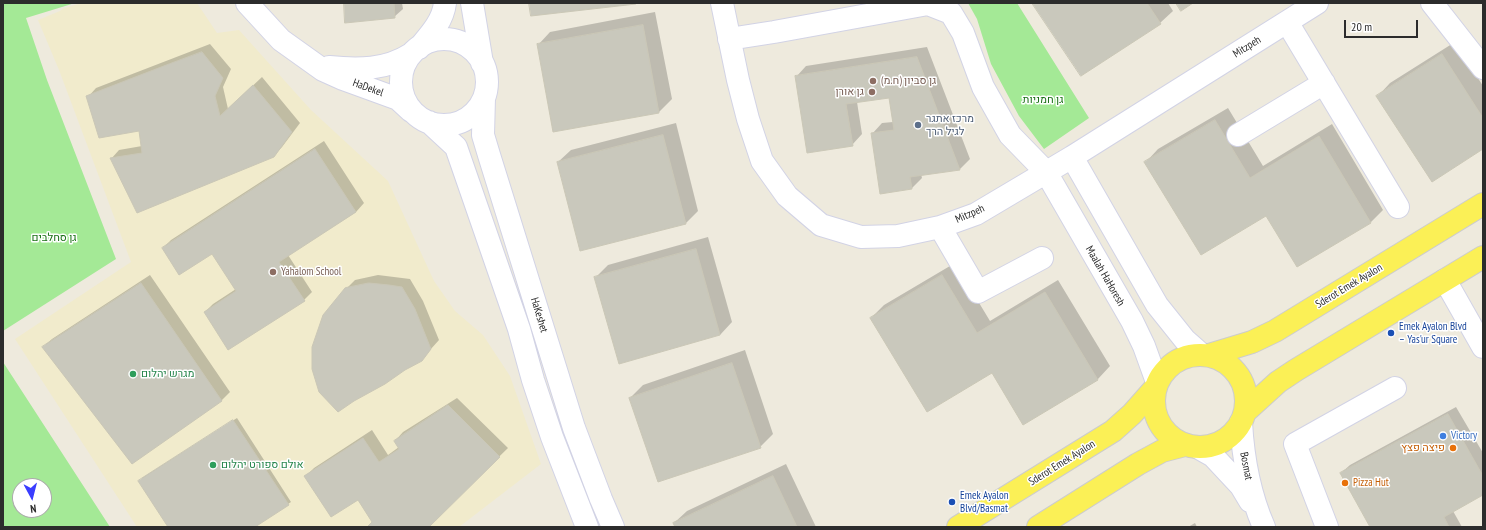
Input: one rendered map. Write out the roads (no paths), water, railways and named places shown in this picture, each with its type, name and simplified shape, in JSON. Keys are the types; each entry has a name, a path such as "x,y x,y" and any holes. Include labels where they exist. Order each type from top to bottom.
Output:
{"main road":[{"name":"Sderot Emek Ayalon","path":"1205,355 1252,342 1275,331 1483,204"},
{"path":"1243,417 1278,382 1483,257"},
{"path":"1038,527 1138,464 1162,451 1191,446 1204,447 1220,443 1227,439 1239,427 1243,417 1247,396 1243,381 1236,371 1224,360 1205,355 1193,354 1174,362 1162,373 1156,385 1153,404 1155,413 1162,428 1173,439 1191,446"},
{"name":"Sderot Emek Ayalon","path":"958,527 1113,431 1132,414 1156,385"}],"street":[{"name":"HaDekel","path":"247,3 281,40 316,65 343,79 398,99 423,119"},
{"path":"444,3 444,8 435,29 415,51 404,66 401,87 402,92 408,105 456,147 518,329 552,436 587,527"},
{"path":"472,3 482,63"},
{"name":"Mitzpeh","path":"722,3 748,120 762,161 788,196 821,225 861,237 898,236 940,227 976,214 1072,157 1316,3"},
{"path":"1432,3 1483,68"},
{"name":"Maalah HaHoresh","path":"729,39 928,4 951,13 963,33 983,87 1010,135 1046,172 1132,321 1144,346 1156,385"},
{"path":"1287,22 1398,207"},
{"path":"415,51 422,44 436,39 451,40 465,44 477,53 484,66 487,81 484,98 478,108 468,117 456,123 442,125 423,119"},
{"name":"HaDekel","path":"316,65 340,68 375,68 402,60 415,51"},
{"path":"1238,135 1324,83"},
{"name":"HaKeshet","path":"484,98 483,134 489,155 574,428 613,527"},
{"path":"1072,157 1157,305 1185,340 1205,355"},
{"path":"940,227 978,292 1042,258"},
{"path":"1445,280 1483,347"},
{"path":"1327,527 1295,444 1395,388"},
{"name":"Bosmat","path":"1243,417 1242,446 1245,464 1260,518"},
{"name":"Bosmat","path":"1191,446 1214,456 1241,486 1260,518"}],"place":[{"name":"גן סביון (ח.מ)","path":"873,81"},
{"name":"גן אורן","path":"872,92"},
{"name":"מרכז אתגר לגיל הרך","path":"918,125"},
{"name":"Yahalom School","path":"273,272"},
{"name":"Emek Ayalon Blvd – Yas'ur Square","path":"1391,333"},
{"name":"מגרש יהלום","path":"133,374"},
{"name":"Victory","path":"1443,436"},
{"name":"פיצה פצץ","path":"1453,448"},
{"name":"אולם ספורט יהלום","path":"213,465"},
{"name":"Pizza Hut","path":"1345,483"},
{"name":"Emek Ayalon Blvd/Basmat","path":"952,502"}],"park label":[{"name":"גן חמניות","path":"1043,100"},
{"name":"גן סחלבים","path":"54,238"}]}
